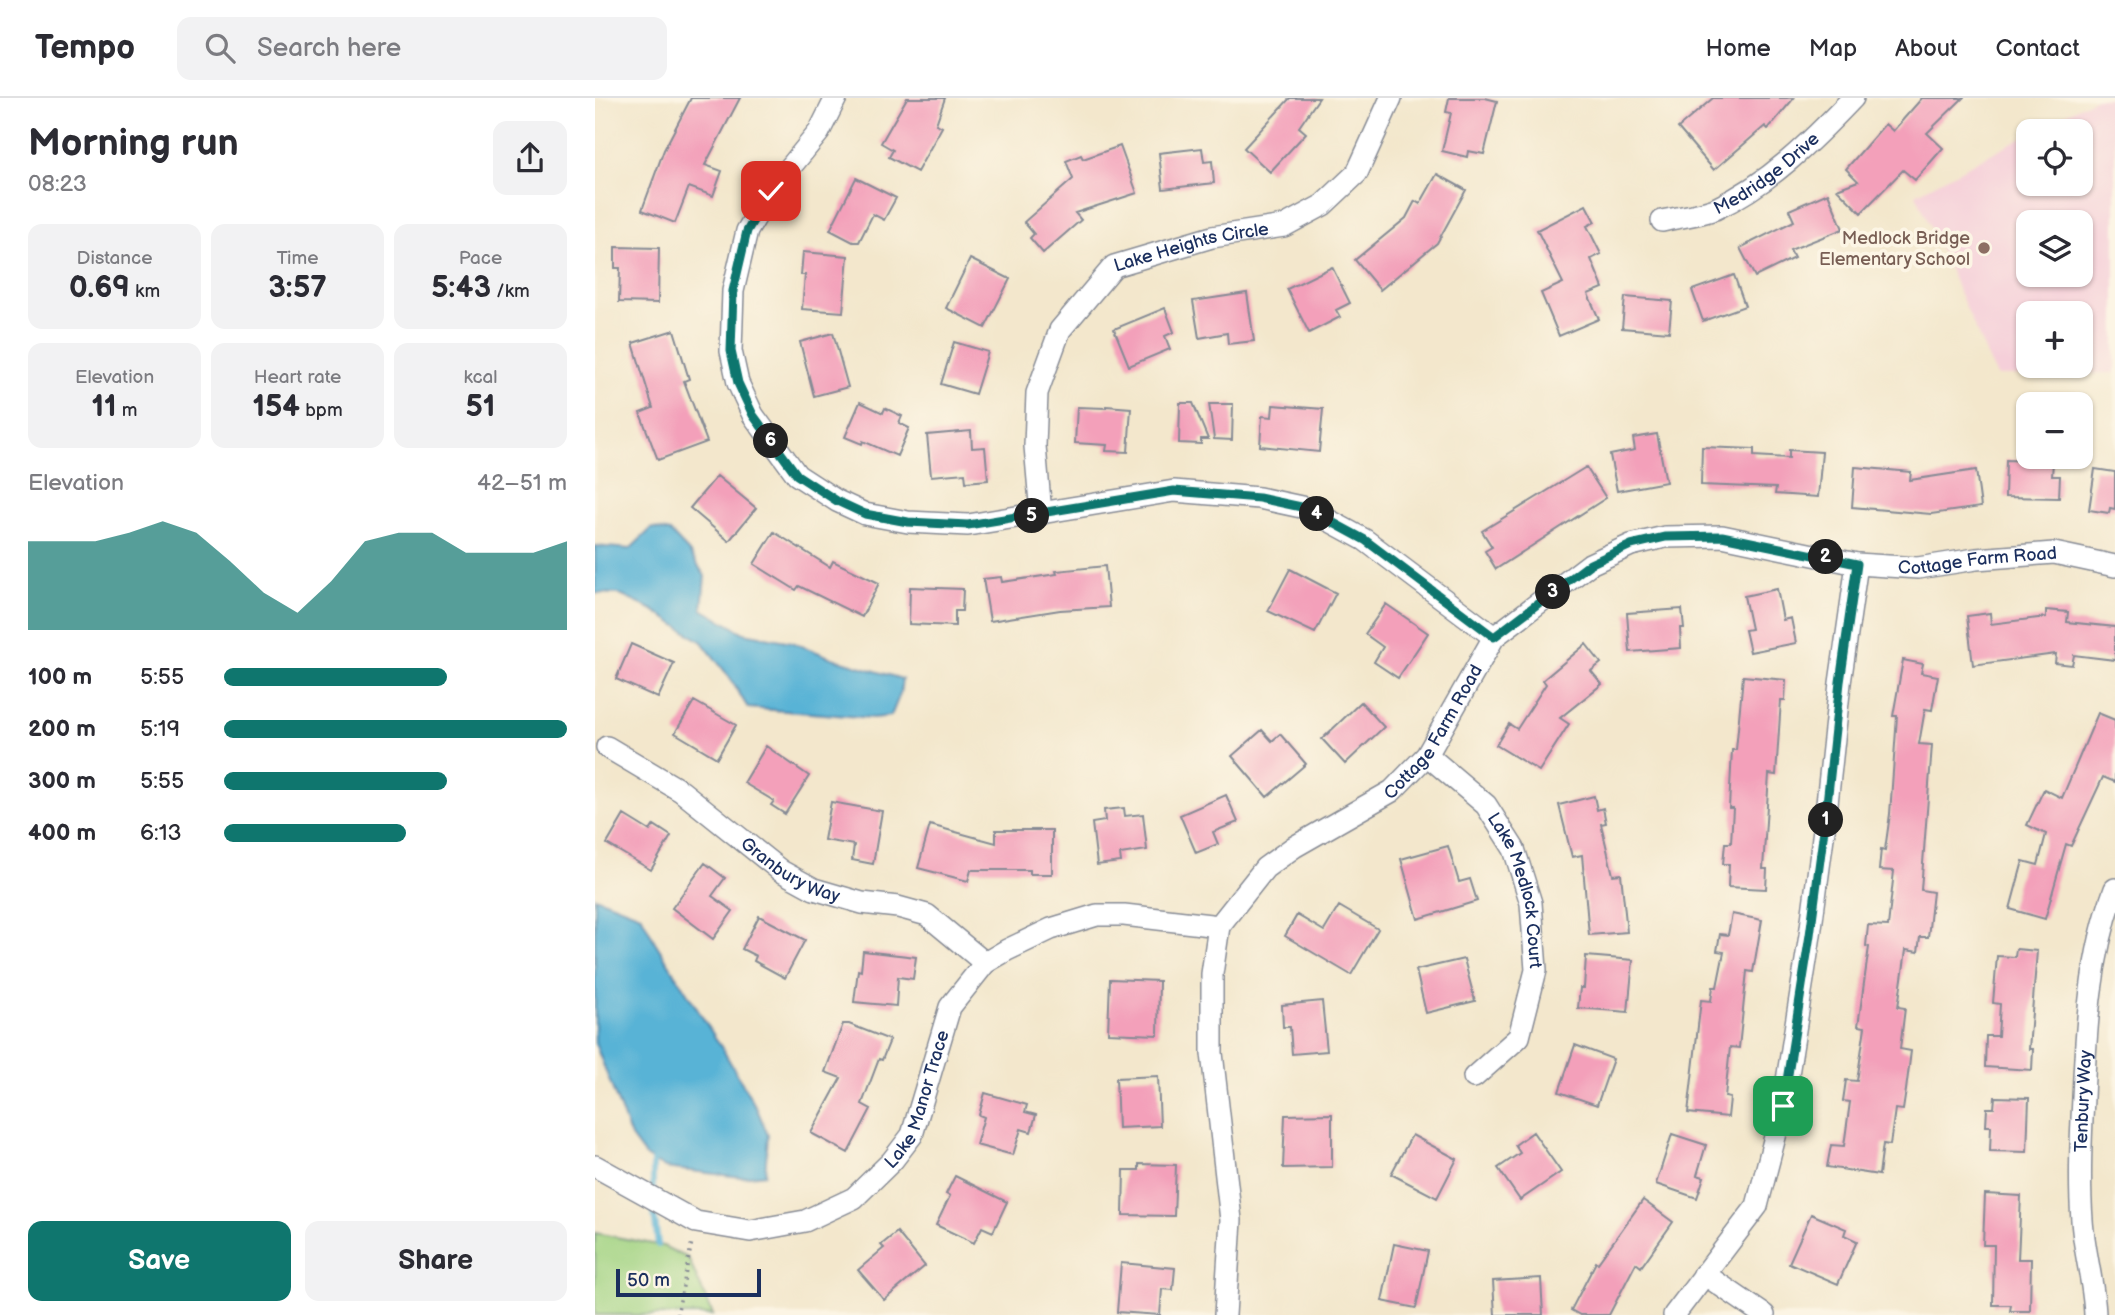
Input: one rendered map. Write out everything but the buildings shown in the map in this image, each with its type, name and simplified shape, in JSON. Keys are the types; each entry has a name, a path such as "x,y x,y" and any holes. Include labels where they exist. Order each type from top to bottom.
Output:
{"street":[{"path":"837,98 819,132 771,191 747,231 733,291 731,351 738,383 753,415 797,475 837,501 865,514 908,522 968,525 1174,491 1259,498 1306,508 1365,540 1494,637"},
{"name":"Lake Heights Circle","path":"1041,514 1035,446 1037,393 1060,330 1069,319 1114,266 1212,237 1284,226 1323,205 1357,173 1391,98"},
{"name":"Medridge Drive","path":"1663,221 1713,209 1767,179 1817,135 1853,98"},
{"name":"Cottage Farm Road","path":"1219,926 1265,868 1293,847 1392,791 1427,755 1494,637 1590,564 1631,545 1665,537 1722,536 1857,564 1918,568 1976,559 2054,554 2115,566"},
{"path":"1674,1315 1757,1206 1783,1106 1810,935 1857,564"},
{"name":"Granbury Way","path":"607,747 681,791 781,871 814,889 862,903 898,907 927,915 985,963"},
{"name":"Lake Medlock Court","path":"1427,755 1486,805 1514,849 1531,903 1536,970 1519,1037 1474,1077"},
{"name":"Tenbury Way","path":"2095,1315 2082,1221 2081,1149 2091,983 2105,916 2115,889"},
{"name":"Lake Manor Trace","path":"595,1166 696,1223 750,1231 805,1221 854,1198 892,1161 912,1135 950,1007 985,963 1051,929 1097,915 1124,915 1219,926"},
{"path":"1219,926 1212,974 1212,1053 1231,1220 1225,1315"},
{"path":"1704,1274 1763,1315"}],"path":[{"path":"677,1315 696,1223"}],"shaded area":[{"name":"Medlock Bridge Elementary School","path":"2096,98 2115,98 2115,373 2093,374 2093,301 2016,301 2016,375 1996,376 1916,194 2016,140 2016,196 2093,196 2093,119 2057,119"}],"green space":[{"path":"595,1233 663,1246 688,1258 713,1315 595,1315"}],"water":[{"path":"652,528 670,532 689,552 705,576 702,609 744,633 792,642 832,658 902,679 900,694 891,716 873,718 748,708 730,678 702,642 653,610 618,594 595,593 595,546 630,549"},
{"path":"595,897 641,915 757,1109 768,1135 765,1174 741,1177 665,1168 645,1156 631,1137 595,1043"}],"waterway":[{"path":"653,1161 653,1194"},
{"path":"653,1205 658,1245"}],"place":[{"name":"Medlock Bridge Elementary School","path":"1984,248"}],"route":[{"path":"771,191 747,231 733,291 731,351 738,383 753,415 797,475 837,501 865,514 908,522 968,525 1174,491 1259,498 1306,508 1365,540 1494,637 1590,564 1631,545 1665,537 1722,536 1857,564 1810,935 1783,1106"}]}
